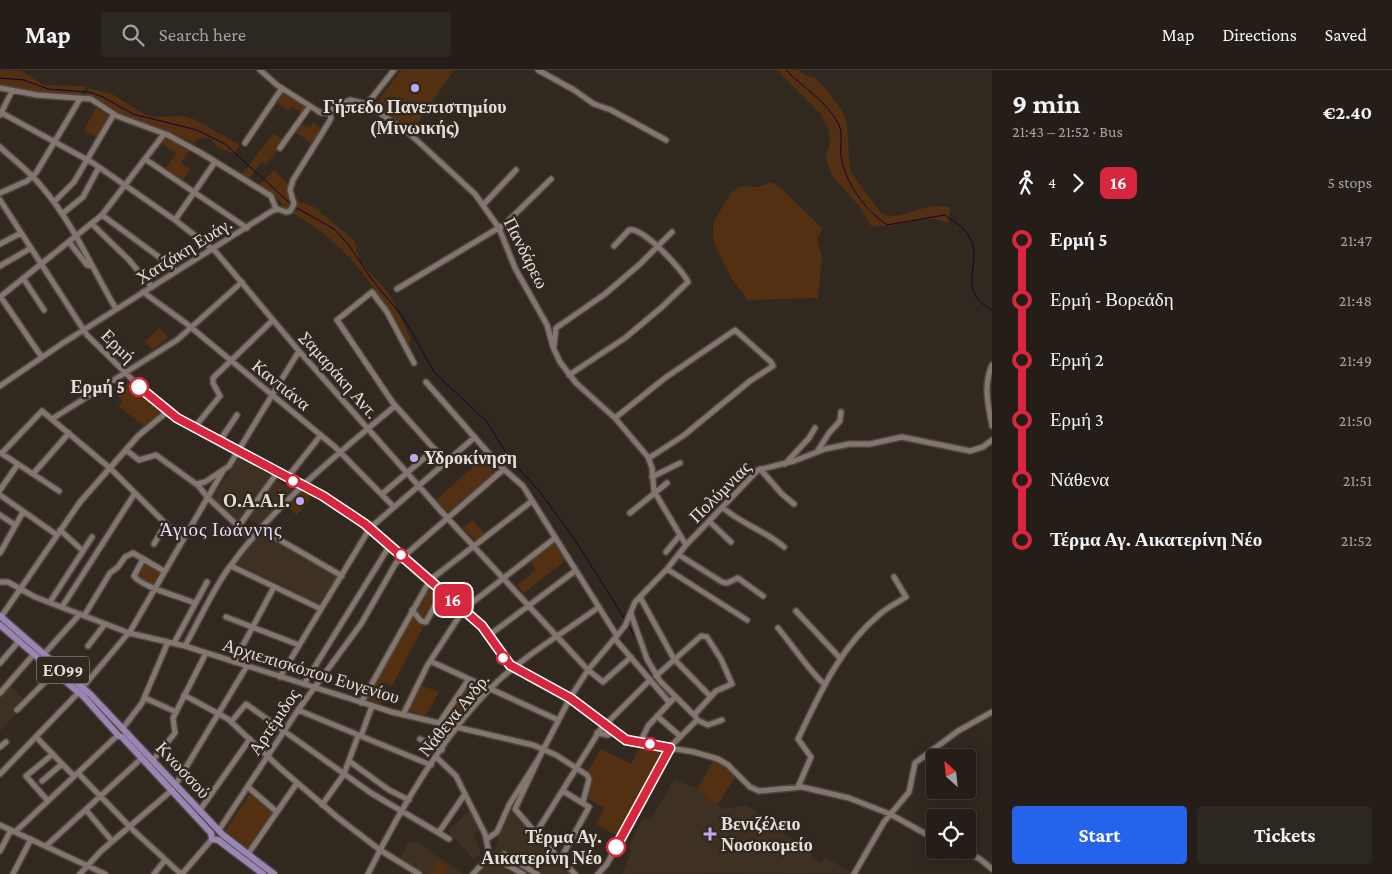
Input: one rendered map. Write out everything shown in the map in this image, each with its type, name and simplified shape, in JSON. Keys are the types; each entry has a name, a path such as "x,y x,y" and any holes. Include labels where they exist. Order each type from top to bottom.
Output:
{"main road":[{"name":"Κνωσσού","path":"1,616 81,690 121,732 142,758 200,810 216,834 248,854 274,874"},
{"name":"Κνωσσού","path":"0,625 55,672 81,690"},
{"name":"Κνωσσού","path":"121,732 154,760 174,787 216,834 263,874"}],"street":[{"path":"260,70 282,88 321,113 330,112 338,105 350,100 366,104 394,70"},
{"path":"538,70 574,90 594,104 612,110 666,140"},
{"path":"0,88 91,100 114,114 164,134 215,162 271,196 276,209"},
{"path":"245,142 282,88"},
{"path":"0,113 12,91"},
{"path":"0,193 33,177 80,98"},
{"name":"Πανδάρεω","path":"366,104 410,135 484,204 499,228 515,268 548,325 554,351 569,375 615,418 649,458"},
{"path":"280,148 310,106"},
{"name":"Χατζάκη Ευάγ.","path":"0,386 41,356 276,209 287,212 292,208 292,184 330,120 330,112"},
{"name":"Σαμαράκη Αντ.","path":"0,113 88,159 213,249 299,351 418,486 559,636 588,670"},
{"path":"54,202 72,185 114,114"},
{"path":"41,356 0,297 102,215 164,134"},
{"path":"0,147 33,177 54,202 116,309"},
{"path":"145,159 247,228"},
{"path":"175,220 215,162"},
{"path":"62,214 83,198 100,167"},
{"path":"484,204 516,170"},
{"path":"397,289 499,228 551,179"},
{"name":"Ερμή","path":"0,200 87,335 167,412 276,473 329,499 370,528 464,609 488,636 504,658 515,668 570,698 614,732"},
{"path":"102,215 160,257 175,271"},
{"path":"92,224 128,258 152,287"},
{"path":"569,375 625,338 685,286 687,278 645,235 632,229 614,246"},
{"path":"554,351 556,328 604,294 658,247 672,232"},
{"path":"0,244 21,233"},
{"path":"69,242 87,265 91,266"},
{"path":"0,266 31,248"},
{"path":"23,278 44,310"},
{"path":"52,419 192,328 242,282"},
{"name":"Καντιάνα","path":"143,292 192,328 340,452 394,507"},
{"path":"414,363 387,312 372,292 337,322 395,406 446,462"},
{"path":"194,428 219,397 213,380 273,320"},
{"path":"615,418 665,378 735,330 773,365 683,436 649,458 654,491 686,545"},
{"path":"0,774 81,690 129,633 223,471 238,452 299,351"},
{"path":"992,365 986,392 992,426"},
{"path":"426,382 504,469 520,484 599,607 616,638 649,681 669,702"},
{"path":"185,646 230,566 261,529 301,485 395,406"},
{"path":"59,492 1,453 42,411 111,469 182,540"},
{"path":"1,616 22,590 80,502 111,469 138,436 167,412"},
{"path":"817,452 829,433 840,421 841,412"},
{"path":"219,442 237,415"},
{"path":"785,464 809,438 815,428"},
{"path":"33,474 69,433"},
{"path":"287,478 320,435"},
{"path":"280,677 370,528 475,437"},
{"name":"Πολύμνιας","path":"487,840 497,832 530,779 538,758 570,698 588,670 616,638 631,614 634,604 753,474 760,469 785,464 817,452 849,444 864,445 908,437 970,452 983,447 992,440"},
{"path":"382,494 435,449"},
{"path":"126,450 139,460 151,455 158,456 197,484 208,498 252,540"},
{"path":"0,490 18,464"},
{"path":"652,477 680,464"},
{"name":"Αρτέμιδος","path":"182,874 216,834 284,730 361,624 393,567 402,556 504,469"},
{"path":"760,469 782,494 794,504"},
{"path":"197,484 223,471"},
{"path":"238,527 276,473"},
{"path":"630,513 654,491 667,484"},
{"path":"62,607 135,493"},
{"path":"0,495 83,551"},
{"path":"361,703 430,580 532,501"},
{"path":"722,507 734,518 776,540 784,547"},
{"path":"0,553 23,512"},
{"path":"0,515 15,525"},
{"path":"709,521 731,542"},
{"path":"154,544 166,523"},
{"path":"261,529 342,576"},
{"path":"666,552 680,535"},
{"path":"50,602 92,537"},
{"path":"403,715 430,661 464,609 555,538"},
{"path":"304,684 390,545"},
{"path":"44,654 82,615 110,573 118,567 125,557 133,553 164,571"},
{"path":"679,555 719,581 727,583 738,578 763,596"},
{"path":"143,559 134,577 145,585 195,603"},
{"path":"230,566 321,608"},
{"path":"667,569 747,620"},
{"path":"488,636 575,571"},
{"path":"798,788 811,758 798,739 824,684 840,658 877,616 906,597 894,577"},
{"path":"0,578 8,582"},
{"name":"Αρχιεπισκόπου Ευγενίου","path":"0,582 8,582 50,602 129,633 185,646 403,715 440,722 543,749 576,767"},
{"path":"0,851 13,831 48,802 121,732 136,714 171,643 207,582"},
{"path":"234,662 274,587"},
{"path":"412,610 424,622 427,620 443,591"},
{"path":"640,597 674,659 710,696"},
{"name":"Νάθενα Ανδρ.","path":"368,874 402,811 431,765 458,727 490,689 515,668 599,607"},
{"path":"796,611 840,658"},
{"path":"631,614 647,659 656,676 696,717 708,725 722,720"},
{"path":"226,617 299,645"},
{"path":"88,646 105,624"},
{"path":"778,628 799,652 803,663 824,684"},
{"path":"598,874 607,864 670,748 696,717 710,696 721,688 732,684 722,659 707,637 701,636 656,676"},
{"path":"0,663 19,641"},
{"path":"154,760 175,733 173,721 176,712 206,653"},
{"path":"0,693 34,654"},
{"path":"588,670 603,682 631,657"},
{"path":"430,661 558,720"},
{"path":"80,874 86,865 174,787 247,666"},
{"path":"17,710 55,672"},
{"path":"440,722 469,679"},
{"path":"536,833 597,733 649,681"},
{"path":"184,695 218,712 322,805 380,850 419,874"},
{"path":"640,743 645,731 675,697"},
{"path":"145,698 176,712"},
{"path":"231,722 246,704 344,774 449,839"},
{"path":"322,805 344,774 372,706"},
{"path":"298,710 431,765"},
{"path":"854,874 890,814 909,792 915,763 953,734 992,712"},
{"path":"657,716 680,736"},
{"path":"597,733 608,735 614,732 626,740 706,754 720,760 757,791 770,792 798,788 841,796 890,814 926,834"},
{"path":"36,737 62,764 101,796 129,826 182,874"},
{"path":"200,810 250,739"},
{"path":"420,739 442,750"},
{"path":"0,747 6,742"},
{"path":"48,802 26,778 53,754"},
{"path":"46,846 142,758"},
{"path":"436,758 453,772 487,840 488,854 485,863 474,874"},
{"path":"349,761 389,790 409,800"},
{"path":"42,781 62,764"},
{"path":"576,767 589,778 583,802"},
{"path":"248,854 297,784"},
{"path":"248,787 278,812"},
{"path":"560,860 589,807 562,791"},
{"path":"439,832 465,794"},
{"path":"512,806 575,874"},
{"path":"86,810 112,841"},
{"path":"0,825 104,874"},
{"path":"13,874 31,839"},
{"path":"488,854 523,874"},
{"path":"503,861 504,854 537,874"},
{"path":"976,857 992,869"},
{"path":"154,874 166,860"}],"shaded area":[{"path":"0,70 21,71 44,85 87,86 80,95 75,96 43,93 0,84"},
{"name":"Γήπεδο Πανεπιστημίου (Μινωικής)","path":"401,70 454,70 412,131 375,105"},
{"path":"777,70 798,70 806,76 814,77 828,91 843,112 847,123 850,171 882,214 897,216 923,208 941,206 950,208 948,223 930,219 891,226 871,226 859,206 832,176 826,158 830,143 829,131 820,113"},
{"path":"89,88 112,94 146,115 157,117 183,116 194,119 240,145 234,153 218,148 210,138 198,139 194,143 166,130 121,114 84,95"},
{"path":"284,91 307,106 303,113 292,107 289,111 276,102"},
{"path":"96,108 110,117 97,138 84,130"},
{"path":"313,122 322,129 312,144 294,131 300,123 310,127"},
{"path":"274,133 285,141 266,165 262,161 249,179 242,174"},
{"path":"165,138 189,151 181,163 191,169 183,180 165,169 176,154 161,143"},
{"path":"274,170 288,184 287,192 292,202 290,209 285,210 279,200 259,185"},
{"path":"771,182 780,187 823,229 817,238 822,257 818,298 748,300 733,281 718,252 713,239 713,223 730,194 741,186 758,187"},
{"path":"295,200 314,207 354,240 360,261 390,295 411,339 407,347 386,306 360,270 330,239 292,213 295,207"},
{"path":"159,328 168,337 153,350 144,342"},
{"path":"128,383 162,413 145,427 118,406 123,401 117,396"},
{"path":"486,455 499,471 448,512 436,500"},
{"path":"239,458 271,475 237,523 212,498"},
{"path":"275,480 292,489 260,526 248,518"},
{"name":"Ο.Α.Α.Ι.","path":"302,489 313,495 297,515 286,506"},
{"path":"472,520 485,533 475,540 463,528"},
{"path":"263,532 337,576 320,604 236,563"},
{"path":"553,542 565,561 524,593 517,585 536,570 529,560"},
{"path":"143,563 160,572 153,584 137,576"},
{"path":"429,585 441,594 392,686 383,682 376,693 384,697 380,704 366,699"},
{"path":"7,682 24,700 19,711 0,731 0,690"},
{"path":"420,685 439,692 426,716 409,711"},
{"path":"465,688 475,695 459,719 447,718"},
{"path":"641,745 665,750 619,837 596,824 604,808 588,799 591,774 587,772 601,749 631,764"},
{"path":"714,760 721,763 736,776 717,805 697,789"},
{"name":"Βενιζέλειο Νοσοκομείο","path":"674,779 697,789 722,809 747,805 809,852 820,863 826,858 852,873 623,874 631,851 628,847 644,817 651,820"},
{"path":"250,793 272,812 247,848 225,831"},
{"path":"469,811 480,830 474,833 481,855 473,859 448,831"},
{"path":"512,812 552,860 571,874 479,874 491,861 507,813"},
{"path":"408,841 421,844 463,874 425,874 400,860"},
{"path":"438,860 449,867 445,874 429,874"}],"waterway":[{"path":"786,70 822,102 839,125 843,166 857,195 871,212 887,225 945,215 964,229 972,242 974,253 972,283 974,292 980,301 992,310"},
{"path":"0,78 24,80 48,89 89,92 103,97 133,114 197,130 225,144 292,205"},
{"path":"295,207 334,229 348,244 373,281 403,317 434,372 487,422 510,459 540,492 573,537 626,621"},
{"path":"628,624 638,643"}],"bus line":[{"name":"16","path":"139,387 167,412 190,426 276,473 309,488 365,524 482,626 510,665 570,698 626,740 670,748 616,847"}],"place":[{"name":"Γήπεδο Πανεπιστημίου (Μινωικής)","path":"415,88"},
{"name":"Ερμή 5","path":"139,387"},
{"name":"Υδροκίνηση","path":"414,458"},
{"name":"Ο.Α.Α.Ι.","path":"300,501"},
{"name":"Βενιζέλειο Νοσοκομείο","path":"710,834"},
{"name":"Τέρμα Αγ. Αικατερίνη Νέο","path":"616,847"}],"district":[{"name":"Άγιος Ιωάννης","path":"221,529"}]}
